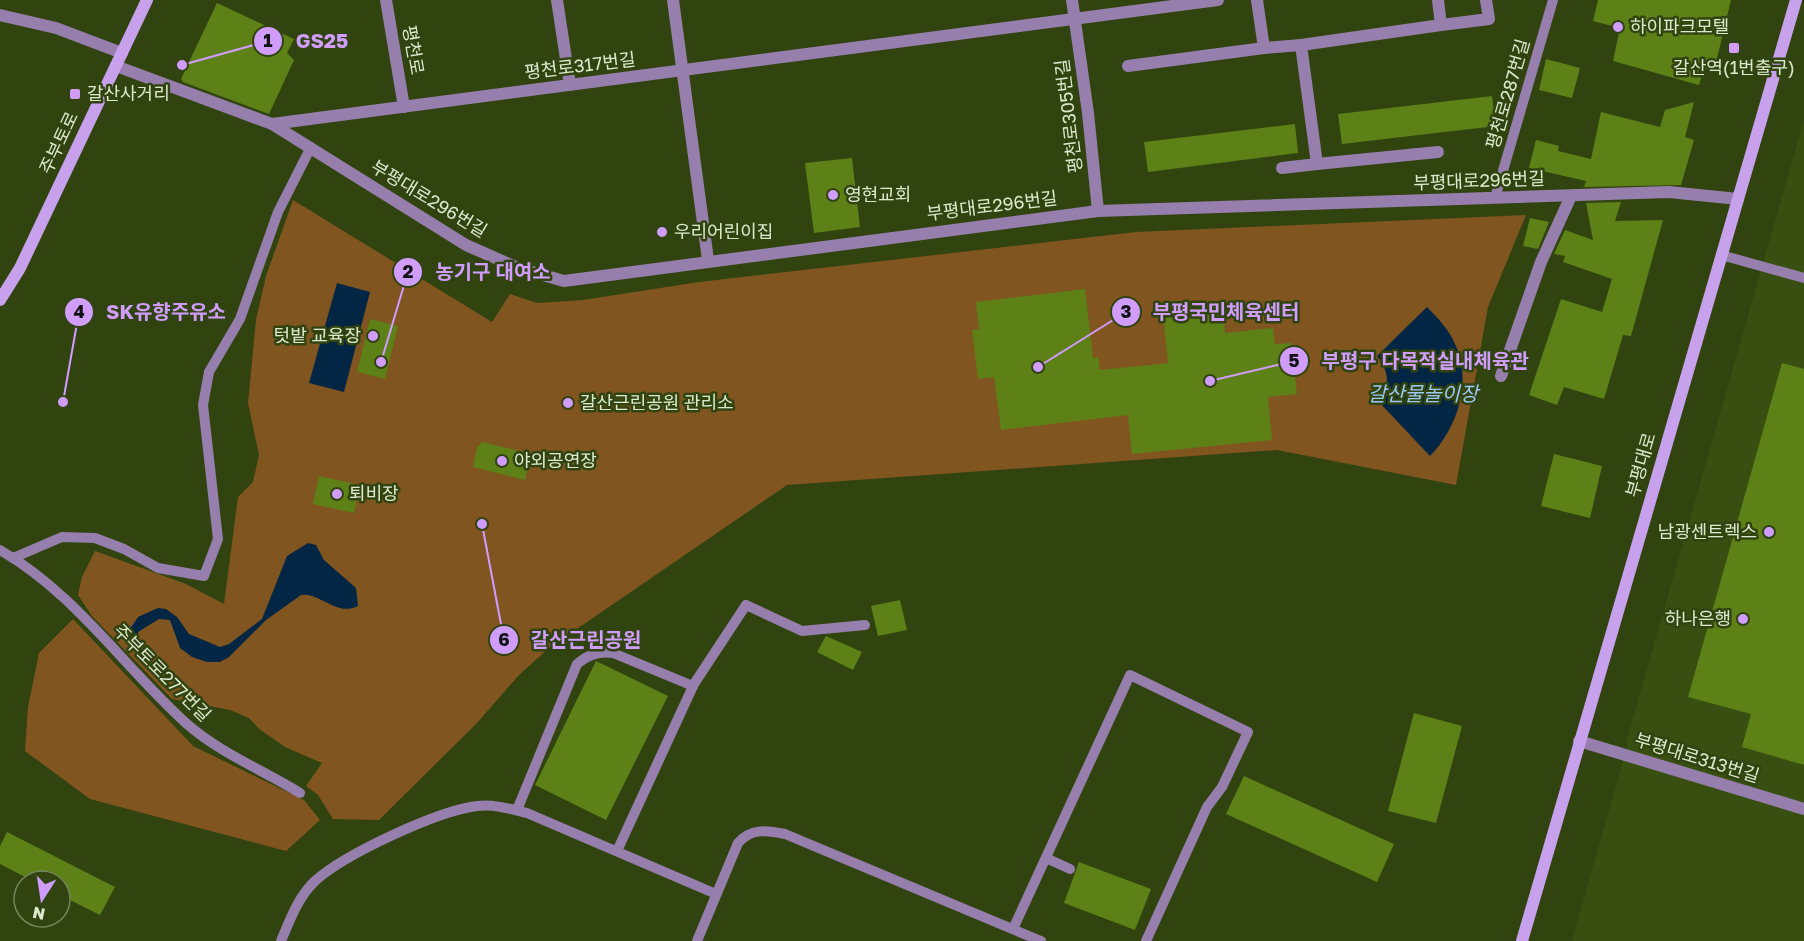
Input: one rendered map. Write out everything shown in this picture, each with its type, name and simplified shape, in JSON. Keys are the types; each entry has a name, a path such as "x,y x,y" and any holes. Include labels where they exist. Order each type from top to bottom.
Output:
{"main road":[{"name":"주부토로","path":"0,300 20,268 147,0"},
{"name":"부평대로","path":"1522,941 1796,0"}],"street":[{"name":"평천로","path":"386,0 404,107"},
{"path":"557,0 570,85"},
{"path":"673,0 708,260"},
{"name":"평천로305번길","path":"1071,0 1088,113 1098,211"},
{"path":"1074,18 1218,0"},
{"path":"1257,0 1264,48"},
{"path":"1438,0 1441,25"},
{"path":"1128,66 1489,19 1486,0"},
{"path":"0,15 56,28 122,53"},
{"name":"평천로317번길","path":"482,97 1074,18"},
{"path":"1301,45 1317,164"},
{"name":"부평대로296번길","path":"116,66 272,124 466,245 518,268 564,281 708,260 1098,211 1669,192 1738,199"},
{"name":"부평대로296번길","path":"272,124 482,97"},
{"path":"1282,168 1438,152"},
{"name":"부평대로296번길","path":"1501,376 1541,262 1571,196"},
{"name":"부평대로313번길","path":"1579,741 1804,809"}],"lane":[{"name":"평천로287번길","path":"1495,198 1553,0"},
{"path":"14,558 62,537 95,538 124,549 158,568 204,576 218,539 203,405 209,372 240,319 278,212 311,147"},
{"path":"1721,255 1804,278"},
{"name":"주부토로277번길","path":"0,550 14,558 66,601 187,724 209,742 300,793"},
{"path":"616,851 693,686 746,605 802,631 865,625"},
{"path":"517,810 576,664 585,657 602,652 613,653 693,686"},
{"path":"1013,929 1130,675 1248,732 1222,787 1207,807 1146,941"},
{"path":"281,941 298,902 314,882 355,853 449,812 479,806 517,810 716,894"},
{"path":"697,941 738,843 745,835 770,831 785,834 1041,941"},
{"path":"1046,858 1071,869"}],"shaded area":[{"path":"1804,120 1804,941 1572,941 1628,743 1626,742"},
{"path":"293,200 492,322 510,294 537,303 583,300 699,282 1136,232 1526,215 1488,307 1456,485 1277,450 787,485 549,648 519,675 477,723 379,820 333,819 318,795 306,786 322,763 285,747 258,728 249,718 230,710 172,699 92,616 78,595 82,577 95,551 186,584 224,604 238,497 253,482 259,455 248,403 256,320 266,276"},
{"path":"73,619 193,746 304,800 320,820 286,851 90,799 25,751 28,707 39,653"}],"water":[{"path":"337,283 370,292 344,392 309,383"},
{"name":"갈산물놀이장","path":"1427,307 1453,339 1460,358 1462,373 1462,389 1455,418 1440,445 1430,456 1378,401 1385,390 1387,378 1384,367 1377,356"},
{"path":"308,543 316,545 324,560 356,588 358,606 350,609 335,607 315,597 301,595 266,620 229,657 220,662 207,662 192,657 180,648 170,620 159,619 138,632 139,648 133,640 130,629 138,617 158,608 166,609 177,617 189,634 220,647 229,644 262,619 287,556"}],"building":[{"path":"1598,0 1731,0 1714,71 1704,68 1699,85 1613,61 1620,28 1593,21"},
{"path":"217,3 294,39 287,53 294,60 269,114 183,82 181,79"},
{"path":"1546,59 1580,68 1572,98 1539,90"},
{"path":"1492,96 1496,126 1342,144 1338,114"},
{"path":"1694,102 1685,137 1694,140 1681,185 1584,187 1586,181 1529,168 1536,140 1559,146 1558,151 1591,159 1601,112 1660,127 1665,110"},
{"path":"1295,124 1298,153 1148,172 1144,142"},
{"name":"영현교회","path":"852,158 860,227 814,233 805,163"},
{"path":"1621,202 1615,221 1663,220 1631,336 1623,335 1604,399 1564,387 1557,405 1529,395 1561,299 1602,312 1612,279 1563,262 1565,256 1554,254 1565,230 1593,240 1586,203"},
{"path":"1530,218 1549,222 1538,249 1523,246"},
{"path":"1085,289 1093,358 1098,357 1100,370 1168,363 1163,314 1223,307 1225,333 1273,328 1275,344 1291,343 1297,394 1268,397 1272,440 1132,454 1128,415 1001,430 994,377 978,379 972,330 979,329 976,302"},
{"path":"370,319 398,326 385,379 357,372"},
{"name":"남광센트렉스","path":"1782,363 1804,369 1804,765 1742,747 1751,714 1688,697"},
{"name":"야외공연장","path":"482,442 532,454 525,480 473,467 477,448"},
{"path":"1554,454 1602,466 1590,518 1541,506"},
{"name":"퇴비장","path":"319,476 360,485 354,513 313,504"},
{"path":"900,600 907,630 878,636 871,606"},
{"path":"826,636 862,652 853,670 817,652"},
{"path":"596,661 668,696 606,820 535,785"},
{"path":"1414,713 1462,726 1436,823 1388,811"},
{"path":"1244,776 1394,844 1377,882 1226,814"},
{"path":"7,832 115,887 100,915 72,901 72,869 12,870 0,864 0,846"},
{"path":"1079,862 1151,889 1135,930 1064,903"}],"place":[{"name":"하이파크모텔","path":"1618,27"},
{"name":"갈산역(1번출구)","path":"1734,48"},
{"name":"GS25","path":"182,65"},
{"name":"갈산사거리","path":"75,94"},
{"name":"영현교회","path":"833,195"},
{"name":"우리어린이집","path":"662,232"},
{"name":"텃밭 교육장","path":"373,336"},
{"name":"농기구 대여소","path":"381,362"},
{"name":"부평국민체육센터","path":"1038,367"},
{"name":"부평구 다목적실내체육관","path":"1210,381"},
{"name":"SK유향주유소","path":"63,402"},
{"name":"갈산근린공원 관리소","path":"568,403"},
{"name":"야외공연장","path":"502,461"},
{"name":"퇴비장","path":"337,494"},
{"name":"갈산근린공원","path":"482,524"},
{"name":"남광센트렉스","path":"1769,532"},
{"name":"하나은행","path":"1743,619"}]}
